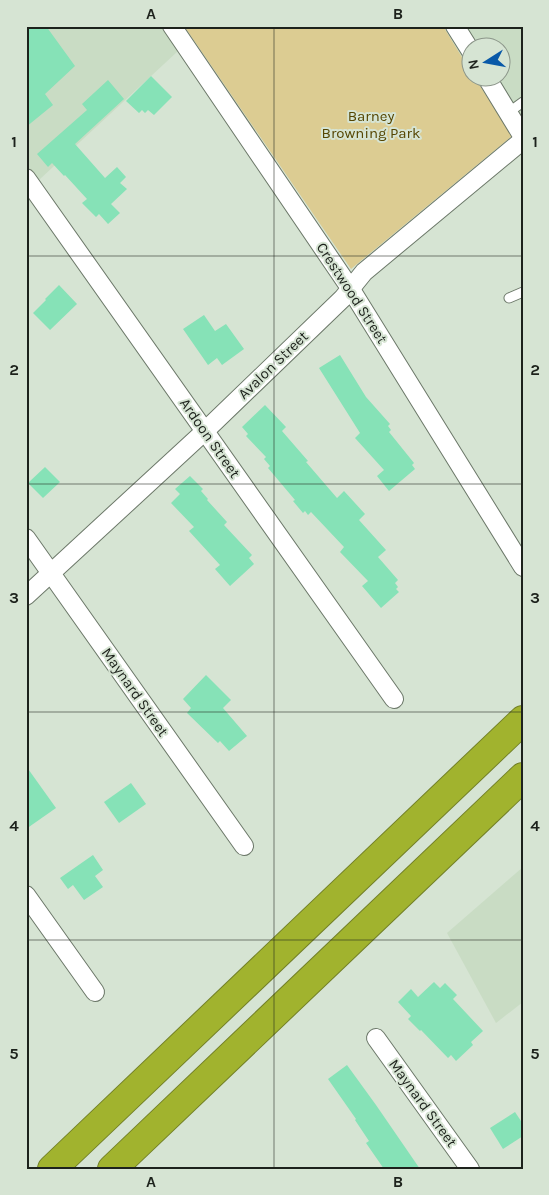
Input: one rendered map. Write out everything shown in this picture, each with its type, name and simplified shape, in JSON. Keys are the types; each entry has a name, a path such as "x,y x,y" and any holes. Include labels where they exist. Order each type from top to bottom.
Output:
{"highway":[{"path":"52,1169 523,720"},
{"path":"112,1169 523,777"}],"street":[{"name":"Crestwood Street","path":"172,26 350,288 523,566"},
{"path":"455,26 463,38"},
{"path":"497,88 516,107 523,138"},
{"name":"Avalon Street","path":"26,596 205,431 343,298 364,272 523,138"},
{"name":"Ardoon Street","path":"26,178 394,699"},
{"name":"Maynard Street","path":"26,538 244,846"},
{"path":"26,895 95,992"},
{"name":"Maynard Street","path":"376,1038 470,1169"}],"lane":[{"path":"509,298 523,292"}],"shaded area":[{"path":"26,26 184,26 192,38 26,192"},
{"path":"443,26 523,26 523,153 481,88 512,88 512,38 462,38 462,57"},
{"path":"523,867 523,1002 496,1023 447,933"}],"green space":[{"name":"Barney Browning Park","path":"184,26 443,26 462,57 462,88 481,88 512,136 351,269"}],"building":[{"path":"26,26 46,26 75,66 45,94 53,105 26,127"},
{"path":"151,76 172,97 154,115 148,110 145,113 142,110 139,113 126,101"},
{"path":"108,80 124,99 75,144 105,178 117,167 126,177 120,183 127,189 111,204 120,213 108,224 99,214 96,217 82,203 87,199 65,175 52,163 48,167 37,154 87,110 82,104"},
{"path":"59,285 77,304 50,330 33,313"},
{"path":"204,315 215,331 226,324 244,349 222,365 217,358 208,365 183,329"},
{"path":"340,355 366,397 390,424 388,426 391,430 389,432 414,463 412,465 415,469 389,491 377,476 384,470 355,438 360,433 319,368"},
{"path":"265,405 286,427 282,431 337,498 344,491 365,514 359,520 386,550 378,557 398,580 395,583 398,587 396,589 399,592 381,608 362,586 368,581 340,552 344,547 311,512 308,515 305,511 303,513 293,501 295,500 268,468 270,466 264,459 266,457 246,436 248,434 242,427"},
{"path":"45,467 60,482 43,498 28,483"},
{"path":"190,476 203,489 201,491 207,500 227,522 224,525 252,555 249,558 254,564 230,586 215,569 220,565 189,531 194,527 171,503 180,494 175,489"},
{"path":"206,675 231,700 223,708 247,736 229,751 187,713 191,708 183,699"},
{"path":"26,766 56,808 26,829"},
{"path":"131,783 146,804 119,823 104,802"},
{"path":"93,855 103,870 95,876 103,887 84,900 73,885 68,889 60,878"},
{"path":"434,982 440,988 445,983 457,995 453,999 483,1031 471,1042 473,1045 456,1061 451,1055 448,1058 408,1019 411,1016 398,1002 411,989 418,997"},
{"path":"347,1065 420,1169 384,1169 366,1143 369,1141 356,1119 328,1079"},
{"path":"515,1112 523,1124 523,1136 503,1149 490,1128"}]}
